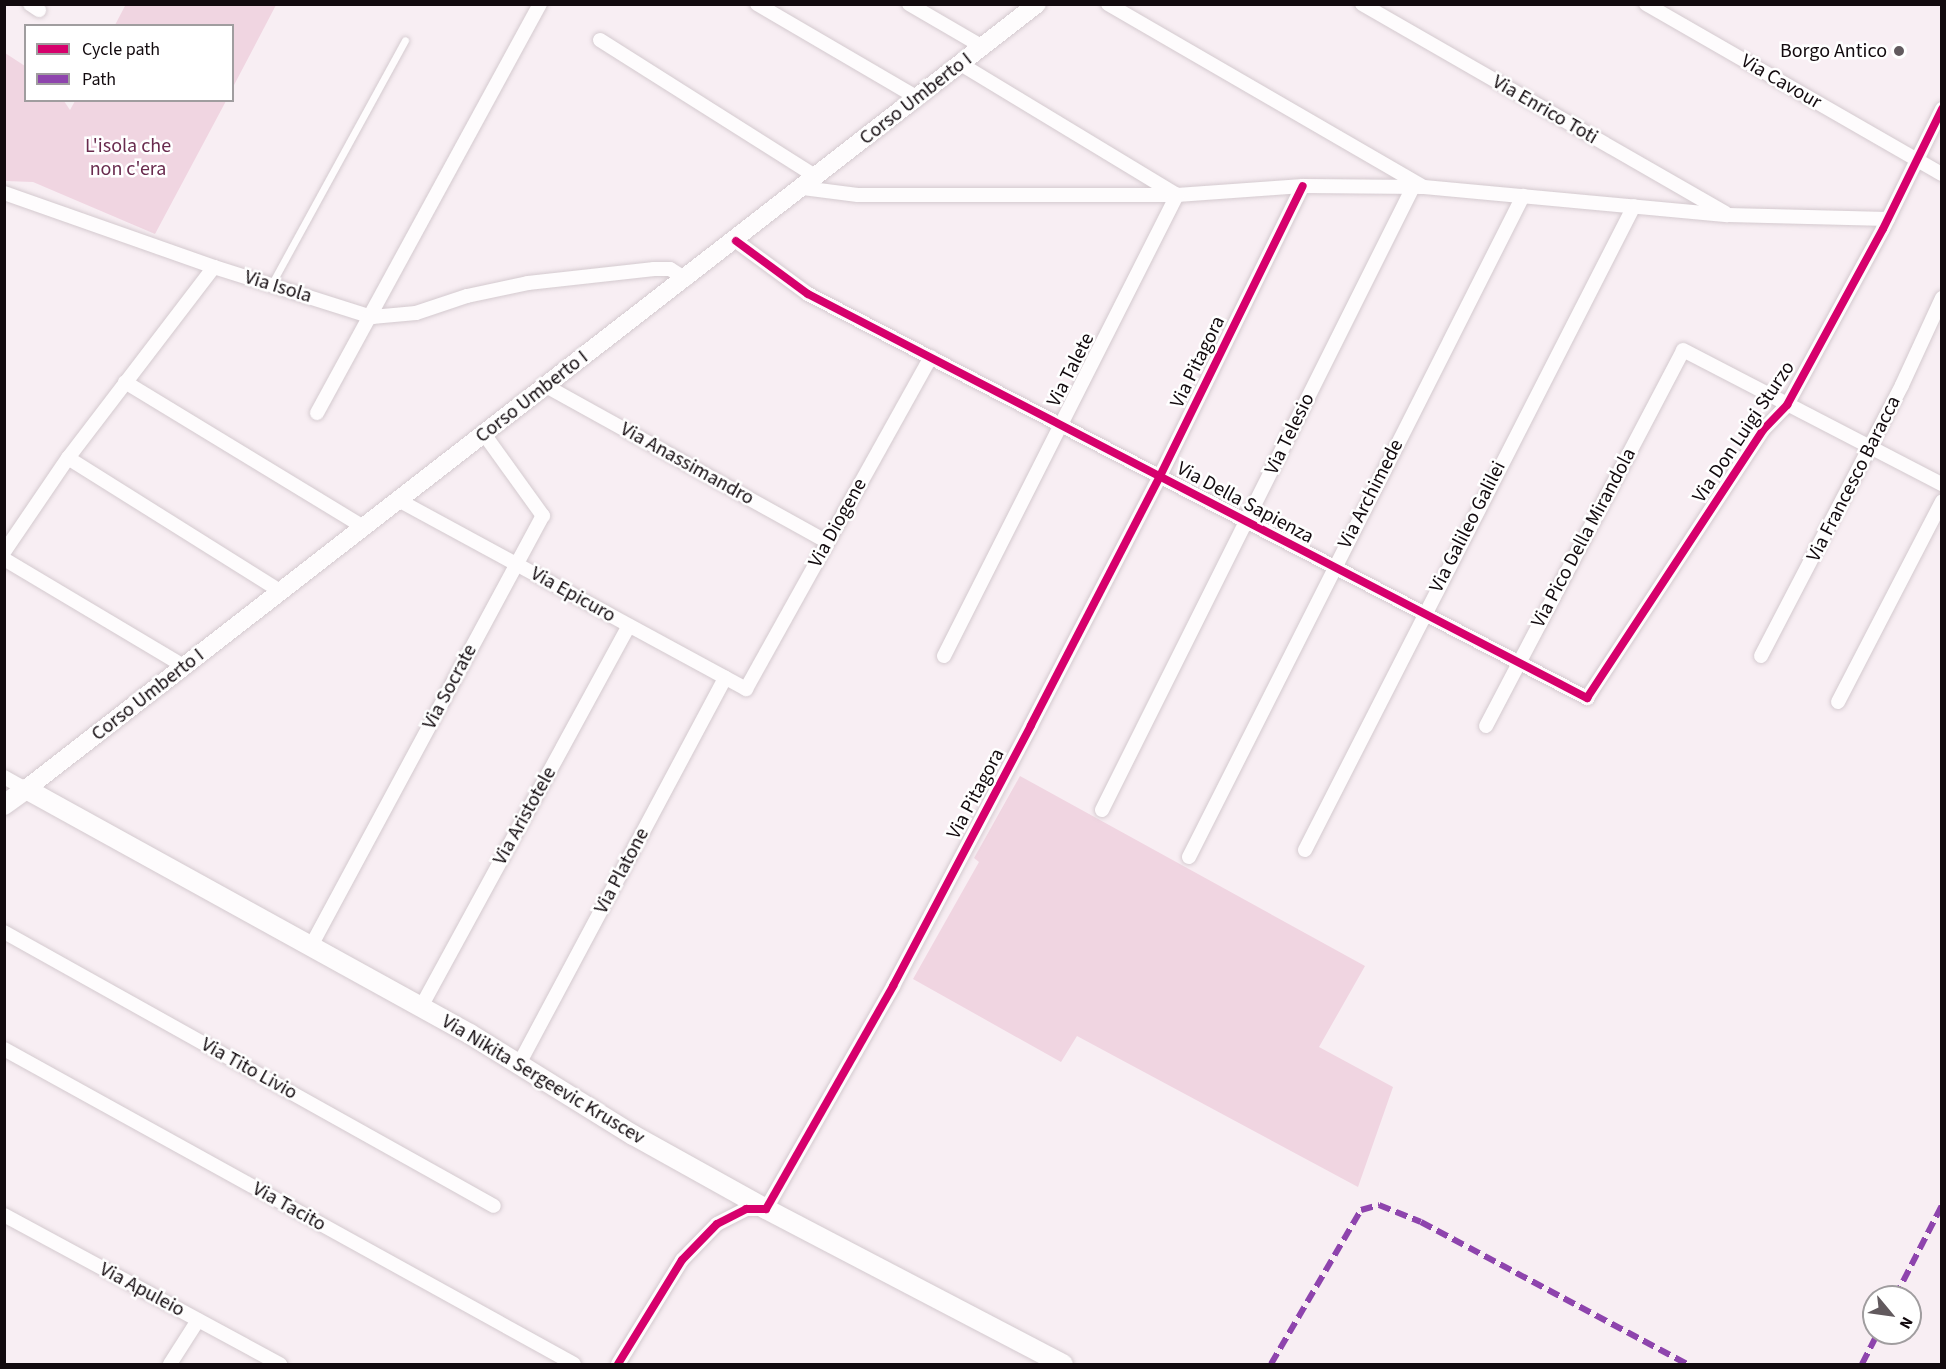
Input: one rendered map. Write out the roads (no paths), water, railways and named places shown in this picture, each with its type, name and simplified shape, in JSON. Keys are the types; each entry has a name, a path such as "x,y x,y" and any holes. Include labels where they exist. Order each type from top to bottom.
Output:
{"main road":[{"name":"Via Nikita Sergeevic Kruscev","path":"26,789 422,1007 766,1209 1063,1365"},
{"path":"4,806 26,789"}],"street":[{"path":"317,413 372,317 540,4"},
{"path":"757,4 918,98"},
{"path":"909,4 983,47"},
{"name":"Corso Umberto I","path":"26,789 736,241 1037,4"},
{"path":"1108,4 1418,187"},
{"name":"Via Enrico Toti","path":"1362,4 1728,214"},
{"name":"Via Cavour","path":"1646,4 1941,174"},
{"path":"600,40 810,182 858,195 1177,195 1303,186 1418,187 1728,214 1888,219"},
{"path":"961,64 1177,195"},
{"name":"Via Don Luigi Sturzo","path":"1587,698 1763,430 1787,405 1888,219 1941,109"},
{"name":"Via Pitagora","path":"766,1209 892,986 1160,476 1303,186"},
{"name":"Via Telesio","path":"1102,810 1245,523 1418,187"},
{"name":"Via Isola","path":"4,193 214,267 372,317 416,313 467,296 528,283 654,269 669,269 686,279"},
{"name":"Via Talete","path":"944,656 1177,195"},
{"name":"Via Archimede","path":"1190,857 1333,568 1523,196"},
{"name":"Via Galileo Galilei","path":"1305,850 1423,615 1634,206"},
{"name":"Via Della Sapienza","path":"736,241 808,294 1062,424 1245,523 1587,698"},
{"path":"4,552 68,458 214,267"},
{"name":"Via Francesco Baracca","path":"1761,656 1868,446 1902,385 1941,298"},
{"name":"Via Pico Della Mirandola","path":"1486,726 1683,350 1787,405"},
{"name":"Via Diogene","path":"746,689 931,357"},
{"path":"125,382 365,528"},
{"name":"Via Anassimandro","path":"546,386 828,542"},
{"path":"1787,405 1941,484"},
{"name":"Via Socrate","path":"311,946 543,516 484,434"},
{"path":"68,458 282,592"},
{"name":"Via Epicuro","path":"400,501 746,689"},
{"path":"1838,702 1941,501"},
{"path":"4,559 185,667"},
{"name":"Via Aristotele","path":"422,1007 629,626"},
{"name":"Via Platone","path":"519,1065 725,678"},
{"path":"4,777 26,789"},
{"name":"Via Tito Livio","path":"4,932 494,1206"},
{"name":"Via Tacito","path":"4,1049 574,1365"},
{"path":"618,1365 682,1260 717,1224 746,1209 766,1209"},
{"name":"Via Apuleio","path":"4,1215 280,1365"},
{"path":"170,1365 198,1320"}],"lane":[{"path":"271,285 405,40"}],"place":[{"name":"Borgo Antico","path":"1899,51"}],"park label":[{"name":"L'isola che non c'era","path":"128,158"}]}
